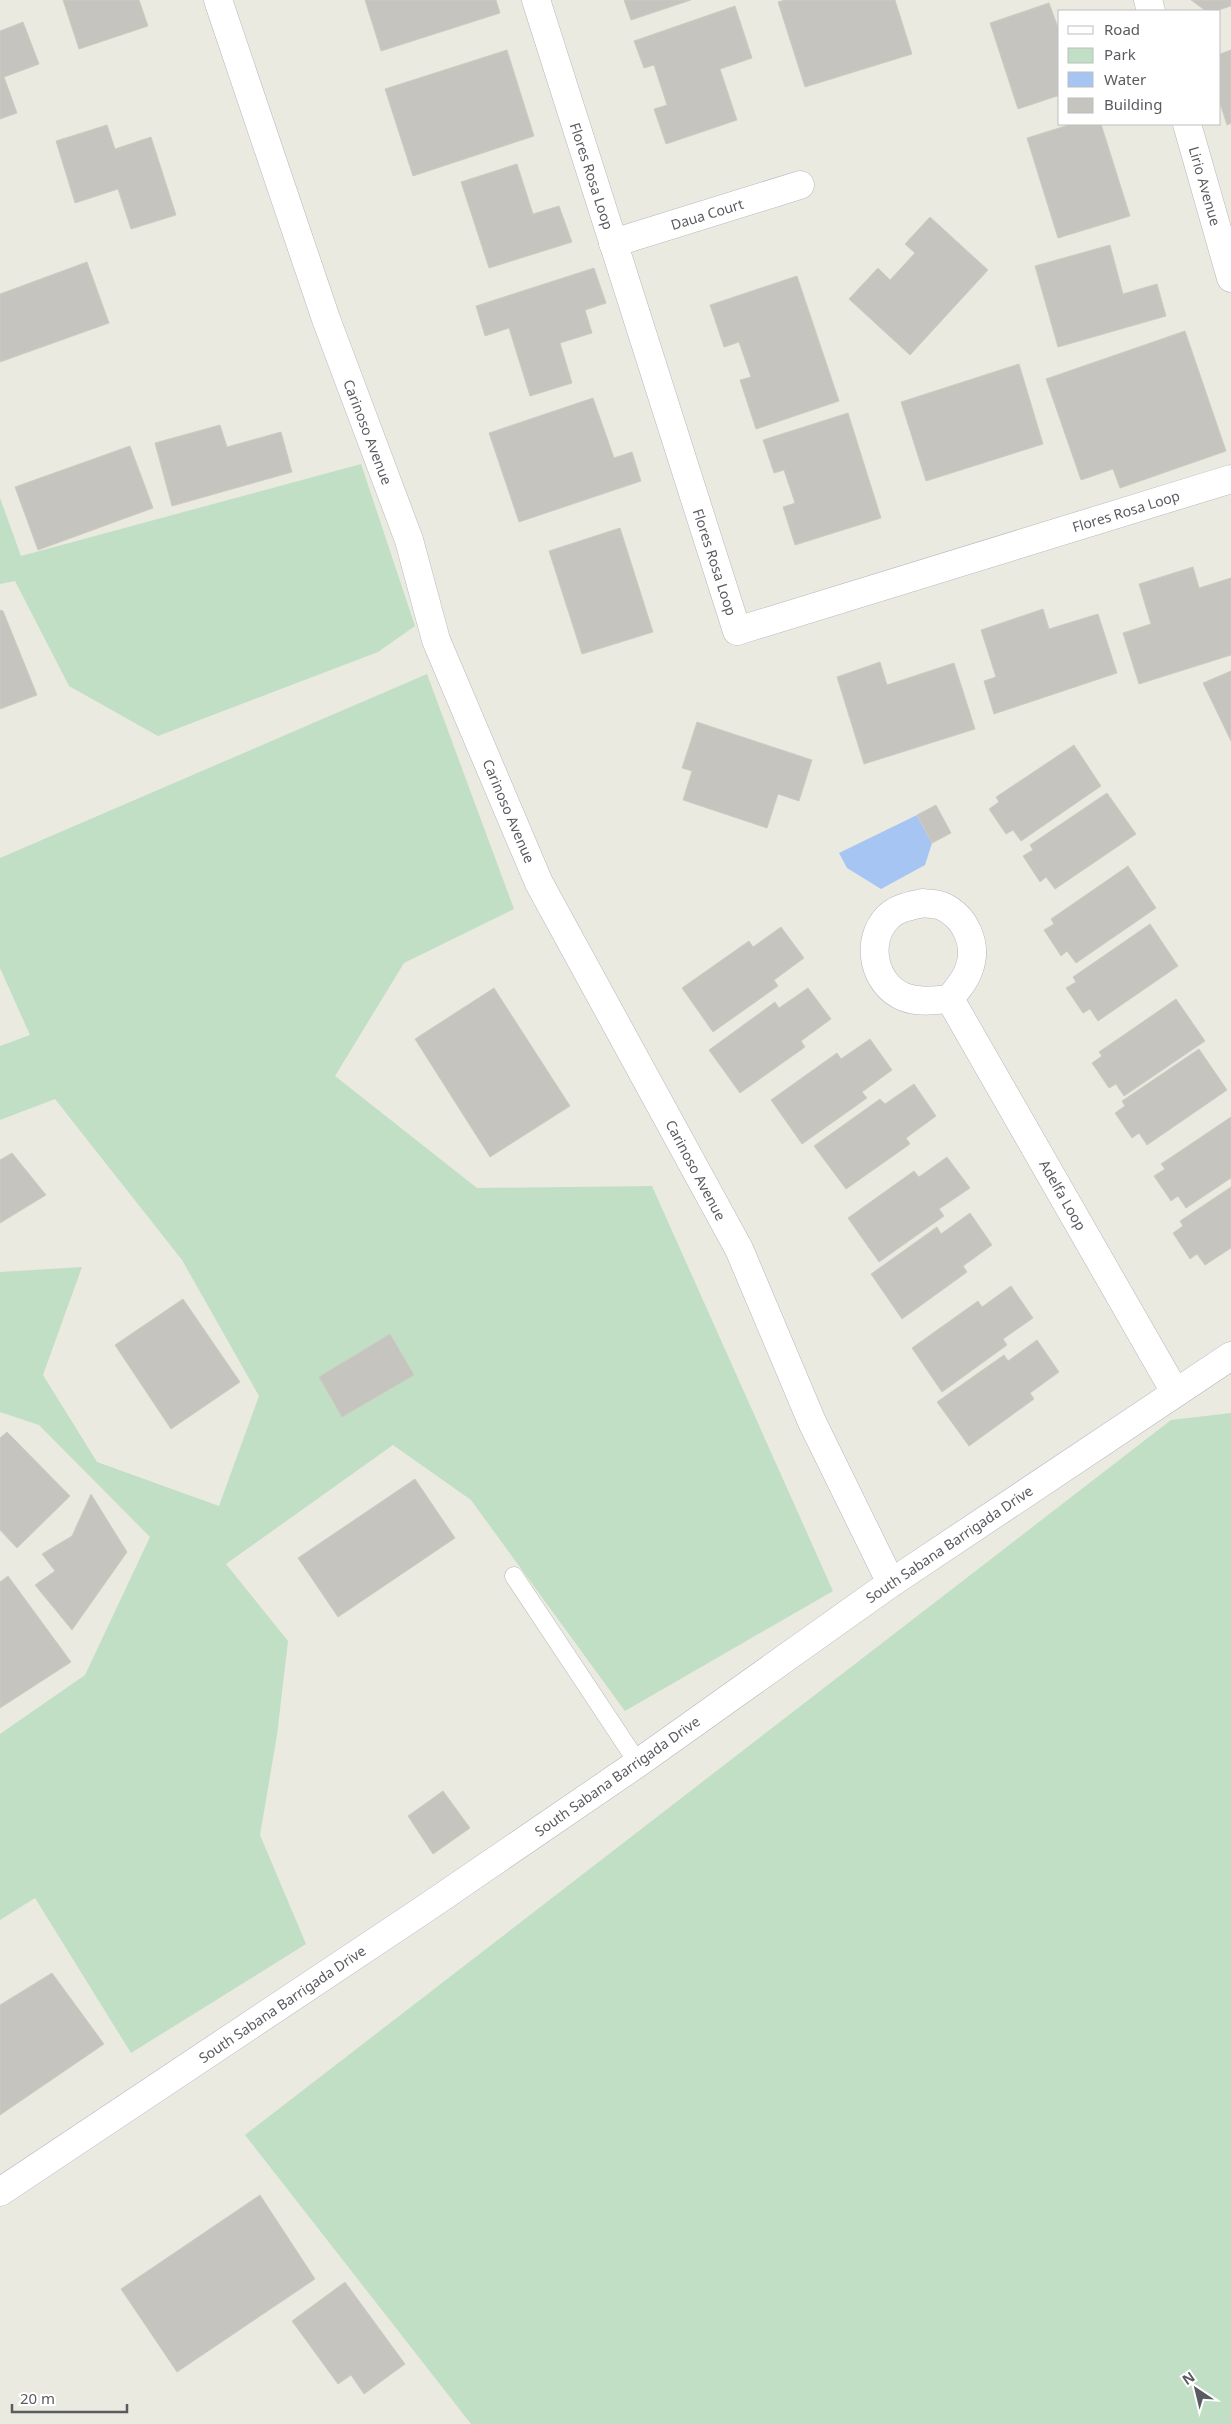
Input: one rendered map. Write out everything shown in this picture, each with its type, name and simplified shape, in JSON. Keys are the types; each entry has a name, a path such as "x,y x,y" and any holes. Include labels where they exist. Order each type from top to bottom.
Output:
{"street":[{"name":"Carinoso Avenue","path":"218,0 326,319 409,540 436,640 539,883 739,1249 812,1422 891,1583"},
{"name":"Flores Rosa Loop","path":"536,0 737,631 1231,479"},
{"name":"Lirio Avenue","path":"1186,125 1231,278"},
{"name":"Daua Court","path":"613,243 800,185"},
{"name":"Adelfa Loop","path":"950,999 1175,1392"},
{"name":"South Sabana Barrigada Drive","path":"0,2192 299,1994 638,1763 891,1583 1231,1356"}],"lane":[{"path":"514,1576 638,1763"}],"green space":[{"path":"361,464 415,626 378,652 158,736 69,686 15,581 0,584 0,498 21,556"},
{"path":"427,674 514,909 404,963 335,1076 477,1188 652,1186 833,1591 625,1711 471,1500 393,1445 226,1564 288,1641 277,1735 260,1835 306,1944 131,2053 35,1898 0,1920 0,1734 85,1675 150,1537 39,1425 0,1412 0,1272 82,1267 43,1375 97,1462 219,1506 259,1396 182,1260 55,1099 0,1120 0,1046 30,1035 0,968 0,858"},
{"path":"1231,1413 1231,2424 471,2424 245,2135 1171,1420"}],"water":[{"path":"917,815 932,843 925,865 881,889 847,868 839,853"}],"building":[{"path":"63,0 139,0 148,26 79,49"},
{"path":"365,0 496,0 500,13 381,51"},
{"path":"624,0 691,0 631,20"},
{"path":"785,0 895,0 912,54 805,87 778,2"},
{"path":"1191,0 1231,0 1231,6 1218,10 1205,10"},
{"path":"1049,3 1058,28 1058,96 1018,109 990,23"},
{"path":"735,6 752,58 720,69 737,120 666,144 654,109 667,105 654,65 644,68 634,41"},
{"path":"23,22 39,64 4,77 17,113 0,119 0,31"},
{"path":"507,50 534,136 413,176 385,89"},
{"path":"1231,50 1231,123 1227,125 1221,106 1221,54"},
{"path":"107,125 115,149 151,137 176,215 131,229 118,189 75,203 56,141"},
{"path":"1069,125 1101,125 1130,216 1058,238 1027,138"},
{"path":"517,164 533,214 559,206 572,242 489,268 461,182"},
{"path":"930,217 988,270 910,355 849,299 878,268 890,280 915,253 905,244"},
{"path":"1110,245 1123,294 1157,284 1166,316 1058,347 1035,266"},
{"path":"87,262 109,323 0,362 0,294"},
{"path":"594,268 606,303 585,310 592,333 560,343 572,383 530,396 509,328 485,336 476,306"},
{"path":"797,276 839,401 756,429 740,380 751,377 739,342 724,347 710,305"},
{"path":"1185,331 1226,451 1120,488 1113,469 1081,480 1046,379"},
{"path":"1019,364 1043,444 926,481 901,402"},
{"path":"593,398 614,458 632,452 641,481 519,522 489,433"},
{"path":"848,413 881,518 795,545 783,507 795,503 784,470 774,473 763,440"},
{"path":"220,425 227,447 281,432 292,472 172,506 155,443"},
{"path":"130,446 153,508 38,550 15,487"},
{"path":"620,528 653,632 582,654 549,551"},
{"path":"1193,567 1199,588 1231,578 1231,655 1139,684 1123,633 1151,624 1139,584"},
{"path":"1043,609 1049,629 1098,614 1117,673 994,714 984,681 996,677 981,630"},
{"path":"0,610 3,611 37,695 0,709"},
{"path":"880,662 887,685 954,663 975,729 864,764 837,677"},
{"path":"1231,671 1231,741 1203,683"},
{"path":"697,722 812,760 799,801 778,794 767,828 683,800 692,771 682,768"},
{"path":"1074,745 1101,786 1021,841 1013,830 1006,834 989,809 999,802 996,797"},
{"path":"1107,793 1136,834 1055,889 1046,877 1040,882 1023,856 1033,850 1030,845"},
{"path":"936,805 951,833 932,843 917,815"},
{"path":"1128,866 1156,908 1076,963 1067,951 1061,956 1044,930 1054,924 1051,919"},
{"path":"1150,924 1178,966 1098,1021 1090,1009 1083,1013 1066,988 1076,982 1073,977"},
{"path":"781,927 804,958 774,980 778,986 713,1032 682,988 749,941 753,947"},
{"path":"494,988 570,1106 490,1157 415,1039"},
{"path":"808,988 831,1019 801,1041 805,1047 740,1093 709,1050 775,1002 779,1008"},
{"path":"1176,999 1205,1041 1124,1096 1116,1084 1109,1088 1092,1063 1102,1056 1099,1052"},
{"path":"870,1039 892,1070 862,1092 867,1098 802,1144 771,1100 837,1053 841,1059"},
{"path":"1199,1049 1227,1090 1147,1145 1139,1133 1132,1138 1115,1113 1125,1106 1122,1101"},
{"path":"914,1084 936,1116 906,1138 910,1144 846,1189 814,1146 880,1099 885,1104"},
{"path":"1231,1117 1231,1178 1186,1208 1178,1196 1171,1201 1154,1176 1165,1169 1161,1164"},
{"path":"12,1153 46,1195 0,1223 0,1160"},
{"path":"947,1157 970,1188 939,1209 944,1216 879,1262 848,1218 914,1171 919,1177"},
{"path":"1231,1187 1231,1248 1205,1265 1197,1254 1190,1259 1173,1233 1183,1226 1180,1221"},
{"path":"970,1213 992,1245 963,1266 967,1272 902,1319 871,1274 937,1227 941,1234"},
{"path":"1011,1286 1033,1318 1003,1339 1007,1345 942,1392 912,1348 978,1301 982,1307"},
{"path":"183,1299 240,1382 171,1429 115,1345"},
{"path":"390,1334 414,1375 342,1417 319,1377"},
{"path":"1037,1340 1059,1372 1030,1393 1034,1399 969,1446 937,1402 1004,1355 1008,1361"},
{"path":"7,1432 70,1496 17,1548 0,1530 0,1438"},
{"path":"415,1479 455,1538 338,1617 298,1558"},
{"path":"91,1494 127,1552 72,1630 35,1585 55,1571 42,1554 72,1536"},
{"path":"8,1576 71,1662 0,1708 0,1582"},
{"path":"443,1791 470,1828 433,1854 408,1816"},
{"path":"52,1973 104,2044 0,2115 0,2005"},
{"path":"260,2195 315,2279 177,2372 121,2289"},
{"path":"345,2282 405,2364 364,2394 351,2375 338,2384 292,2321"}]}
